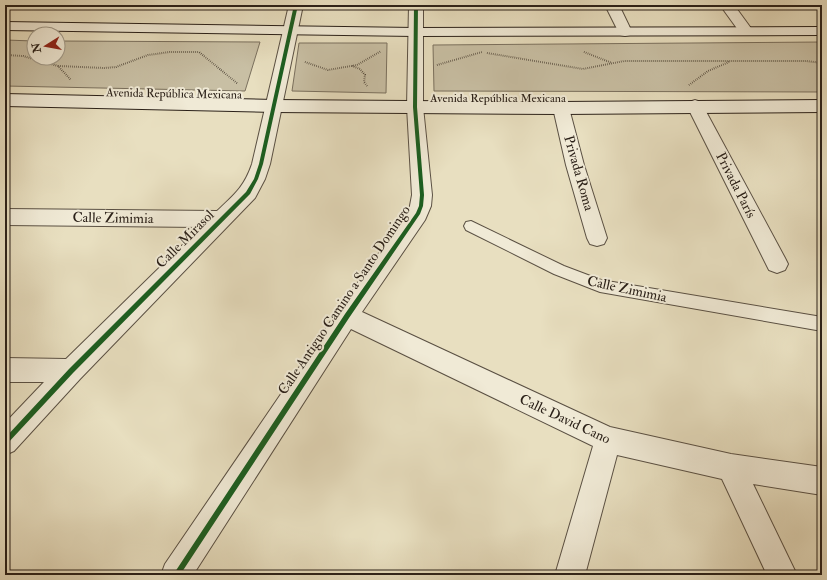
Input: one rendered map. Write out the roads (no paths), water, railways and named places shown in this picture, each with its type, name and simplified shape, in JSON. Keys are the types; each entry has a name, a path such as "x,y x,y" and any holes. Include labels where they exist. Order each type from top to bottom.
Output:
{"street":[{"name":"Calle Mirasol","path":"5,442 71,371 248,193 256,179 261,164 289,31 296,5"},
{"name":"Calle Antiguo Camino a Santo Domingo","path":"176,575 347,316 418,214 421,206 422,195 415,107 414,32 416,5"},
{"path":"612,5 625,32"},
{"path":"727,5 746,31"},
{"path":"5,26 414,32 822,31"},
{"name":"Avenida República Mexicana","path":"5,100 274,106 561,108 822,106"},
{"name":"Privada París","path":"695,106 777,264"},
{"name":"Privada Roma","path":"561,108 575,165 597,238"},
{"name":"Calle Zimimia","path":"5,217 222,219"},
{"name":"Calle David Cano","path":"347,316 608,440 731,467 822,481"},
{"path":"5,370 71,371"},
{"path":"570,575 608,440"},
{"path":"731,467 782,575"}],"lane":[{"name":"Calle Zimimia","path":"471,226 559,270 600,286 822,324"}]}
